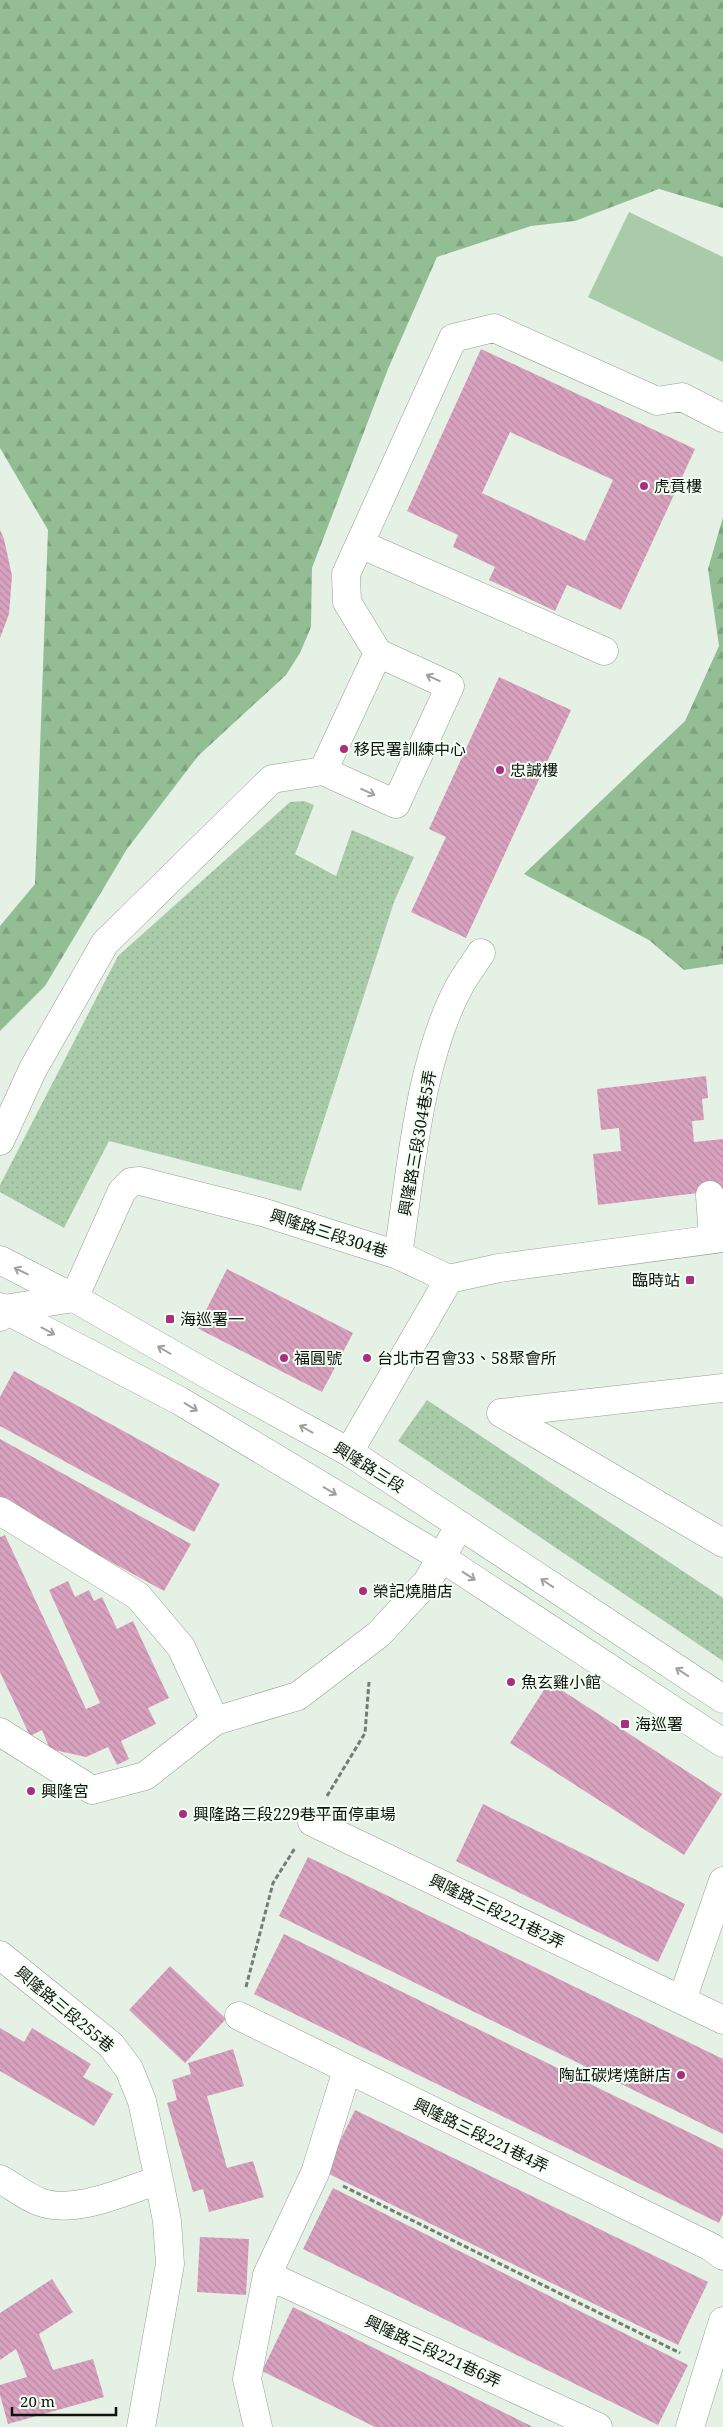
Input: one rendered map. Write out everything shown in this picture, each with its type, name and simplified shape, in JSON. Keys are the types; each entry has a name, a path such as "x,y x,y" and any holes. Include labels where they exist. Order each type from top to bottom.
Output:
{"main road":[{"path":"0,1141 33,1069 105,943 272,780 323,771 396,804 450,686 378,652 347,602 346,574 453,338 494,328 657,401 682,397 723,418"},
{"path":"360,544 604,651"},
{"path":"323,771 378,652"},
{"name":"興隆路三段304巷5弄","path":"398,1255 419,1116 431,1063 448,1010 460,984 481,953"},
{"name":"興隆路三段304巷","path":"74,1298 122,1190 131,1182 140,1181 262,1212 398,1255 449,1279"},
{"path":"349,1452 449,1279 499,1268 718,1239 710,1195"},
{"name":"興隆路三段","path":"0,1260 74,1298 212,1378 349,1452 723,1700"},
{"path":"1,1311 74,1298"},
{"path":"1,1311 180,1401 442,1558 723,1743"},
{"path":"723,1388 500,1413 723,1543"},
{"path":"0,1511 138,1596 180,1647 215,1721"},
{"path":"0,1732 92,1790 145,1776 215,1721 298,1696 379,1634 427,1582 460,1525"},
{"name":"興隆路三段221巷2弄","path":"312,1822 723,2020"},
{"path":"682,2000 723,1881"},
{"name":"興隆路三段255巷","path":"0,1955 111,2044 129,2068 142,2101 167,2221 170,2264 141,2427"},
{"name":"興隆路三段221巷4弄","path":"239,2016 712,2247 723,2256"},
{"path":"258,2427 247,2379 267,2275 315,2172 347,2070"},
{"path":"0,2179 39,2202 58,2207 76,2206 159,2180"},
{"name":"興隆路三段221巷6弄","path":"267,2275 598,2427"},
{"path":"690,2427 723,2321"}],"path":[{"path":"723,946 723,958"},
{"path":"315,2172 709,2368"}],"green space":[{"path":"0,0 723,0 723,208 659,189 575,221 531,226 437,257 388,369 312,568 311,627 300,653 286,675 198,756 127,849 45,986 0,1031 0,926 35,884 48,530 0,448"},
{"path":"629,212 723,257 723,362 588,297"},
{"path":"723,517 723,964 684,970 649,940 524,874 685,721 719,646 708,569"},
{"path":"304,801 314,805 295,854 336,876 352,830 414,857 394,902 301,1191 109,1141 64,1228 0,1192 0,1185 118,956 290,802"},
{"path":"427,1400 723,1598 723,1661 398,1441"}],"building":[{"name":"虎賁樓","path":"481,349 695,449 621,610 567,585 555,611 489,580 495,567 453,547 458,535 407,511","holes":["510,432 613,480 585,541 482,493"]},
{"path":"0,530 4,539 12,576 9,614 0,638"},
{"name":"忠誠樓","path":"499,677 571,710 466,938 411,912 446,837 429,829"},
{"path":"706,1076 708,1098 702,1099 704,1120 692,1121 694,1142 723,1139 723,1190 598,1205 593,1154 621,1151 619,1128 601,1130 597,1089"},
{"path":"227,1269 353,1333 322,1392 197,1328"},
{"path":"14,1371 220,1484 194,1532 0,1426 0,1397"},
{"path":"0,1439 191,1544 164,1591 0,1501"},
{"path":"5,1535 86,1709 100,1703 49,1590 68,1581 75,1597 89,1590 94,1601 102,1597 117,1629 133,1621 169,1698 148,1708 156,1724 121,1741 129,1759 117,1765 108,1747 86,1757 50,1749 42,1730 30,1736 0,1672 0,1537"},
{"path":"549,1682 722,1794 684,1855 510,1743"},
{"path":"483,1804 685,1904 658,1962 456,1861"},
{"path":"308,1857 723,2059 723,2134 279,1916"},
{"path":"284,1934 723,2149 723,2214 719,2223 254,1994"},
{"path":"170,1966 226,2019 185,2063 129,2010"},
{"path":"0,2028 24,2042 32,2028 91,2064 83,2077 113,2094 94,2126 0,2071"},
{"path":"233,2049 244,2086 207,2096 227,2168 253,2161 264,2197 209,2212 203,2189 193,2192 167,2103 177,2100 172,2080 191,2074 188,2063"},
{"path":"355,2110 708,2282 678,2345 325,2172"},
{"path":"333,2188 688,2365 658,2425 303,2249"},
{"path":"200,2237 249,2239 246,2295 197,2292"},
{"path":"52,2279 73,2312 39,2334 53,2370 93,2359 104,2397 8,2424 0,2395 0,2385 27,2377 16,2349 0,2360 0,2313"},
{"path":"293,2307 533,2427 375,2427 262,2371"}],"place":[{"name":"虎賁樓","path":"644,486"},
{"name":"移民署訓練中心","path":"344,749"},
{"name":"忠誠樓","path":"500,770"},
{"name":"臨時站","path":"690,1280"},
{"name":"海巡署一","path":"170,1319"},
{"name":"福圓號","path":"284,1358"},
{"name":"台北市召會33、58聚會所","path":"367,1358"},
{"name":"榮記燒腊店","path":"363,1591"},
{"name":"魚玄雞小館","path":"511,1682"},
{"name":"海巡署","path":"625,1724"},
{"name":"興隆宮","path":"31,1791"},
{"name":"興隆路三段229巷平面停車場","path":"183,1814"},
{"name":"陶缸碳烤燒餅店","path":"681,2075"}]}
